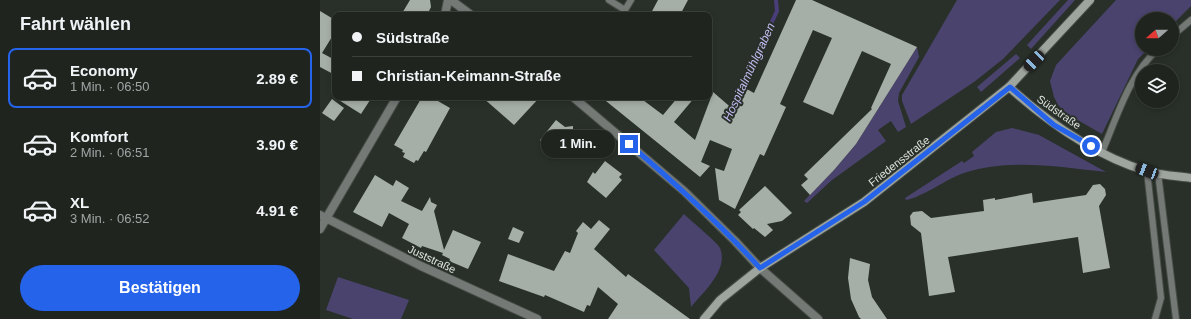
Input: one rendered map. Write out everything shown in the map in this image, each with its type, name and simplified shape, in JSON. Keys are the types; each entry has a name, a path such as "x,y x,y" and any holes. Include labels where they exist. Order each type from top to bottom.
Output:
{"main road":[{"name":"Friedensstraße","path":"704,319 720,300 760,268 864,202 1010,87 1090,0"},
{"name":"Südstraße","path":"1010,87 1054,125 1102,152 1147,171 1191,178"}],"street":[{"path":"446,12 448,0"},
{"path":"451,0 467,12"},
{"path":"320,229 323,217 395,100"},
{"path":"577,100 684,191 760,268 818,319"},
{"name":"Juststraße","path":"323,217 421,266 537,319"}],"lane":[{"path":"609,0 625,10 631,0"},
{"path":"1179,30 1191,20"},
{"path":"1102,152 1127,92 1151,56"},
{"path":"1147,171 1161,298 1155,319"},
{"path":"1158,173 1176,319"}],"shaded area":[{"path":"957,0 1060,0 1003,59 974,82 911,124 902,101 902,95"},
{"path":"1068,0 1075,0 1031,49 1027,45"},
{"path":"1116,0 1191,0 1191,6 1179,18 1179,12 1135,12 1135,56 1141,56 1135,64 1102,134 1067,114 1058,105 1054,97 1050,81 1056,65"},
{"path":"917,47 919,57 899,93 898,101 906,127 898,132 891,121 878,130 886,141 832,180 807,203 804,201 834,170 856,144"},
{"path":"1016,54 1020,58 981,92 977,87"},
{"path":"1012,128 1039,135 1106,172 1035,165 981,168 964,173 920,195 906,200 905,198 962,161 964,163 974,156 972,152 996,132"},
{"path":"684,214 718,245 722,256 718,272 708,288 691,307 689,288 654,250"},
{"path":"338,277 409,300 401,319 353,319 326,310"}],"building":[{"path":"410,0 430,0 431,7 428,12 403,12"},
{"path":"658,0 688,0 682,12 652,12"},
{"path":"796,0 812,0 917,47 856,144 810,195 801,185 808,179 804,175 872,109 871,108 891,64 862,51 833,115 803,102 832,38 813,30 780,104 786,107 764,156 760,154 735,209 719,200 715,168 724,171 732,149 710,140 701,162 710,166 700,177 605,100 643,100 663,115 676,100 692,100 674,122 695,140 710,100 712,100 713,92 735,111 745,88 754,93"},
{"path":"320,11 332,18 332,37 322,53 332,58 332,73 320,67"},
{"path":"332,99 344,108 334,121 322,113"},
{"path":"339,100 370,100 361,114"},
{"path":"420,100 436,100 450,108 426,152 424,151 418,161 416,160 414,163 403,157 405,153 402,152 403,150 394,145"},
{"path":"485,100 537,100 514,125"},
{"path":"556,120 565,127 573,126 573,134 580,140 566,157 553,146 550,150 540,140"},
{"path":"605,161 622,174 619,177 622,180 606,198 587,182 593,172 595,174"},
{"path":"375,175 393,186 396,180 409,188 401,201 422,211 430,197 431,202 437,205 434,211 444,250 453,230 481,242 468,269 449,261 450,259 442,255 443,253 422,246 421,248 402,238 409,224 389,213 382,227 353,212"},
{"path":"1100,184 1105,189 1106,195 1099,206 1110,268 1083,273 1078,237 948,257 955,292 929,296 921,233 911,225 910,216 913,212 922,211 931,218 984,211 983,200 995,198 995,200 1032,193 1033,203 1086,195 1093,185"},
{"path":"765,186 792,213 782,221 767,224 773,230 765,237 754,228 753,229 738,215 741,212 739,210"},
{"path":"599,220 610,229 594,249 626,277 628,274 690,319 608,319 618,304 598,287 590,306 587,305 584,312 545,295 544,297 499,281 508,254 554,271 565,251 570,253 578,233 576,231 583,222 591,229"},
{"path":"513,227 524,232 519,243 508,239"},
{"path":"850,258 870,264 868,280 872,297 887,319 861,319 859,317 851,299 848,278"}],"waterway":[{"name":"Hospitalmühlgraben","path":"730,113 777,11 776,0"}],"route":[{"path":"629,144 684,191 760,268 864,202 1010,87 1029,105 1054,125 1091,146"}]}
